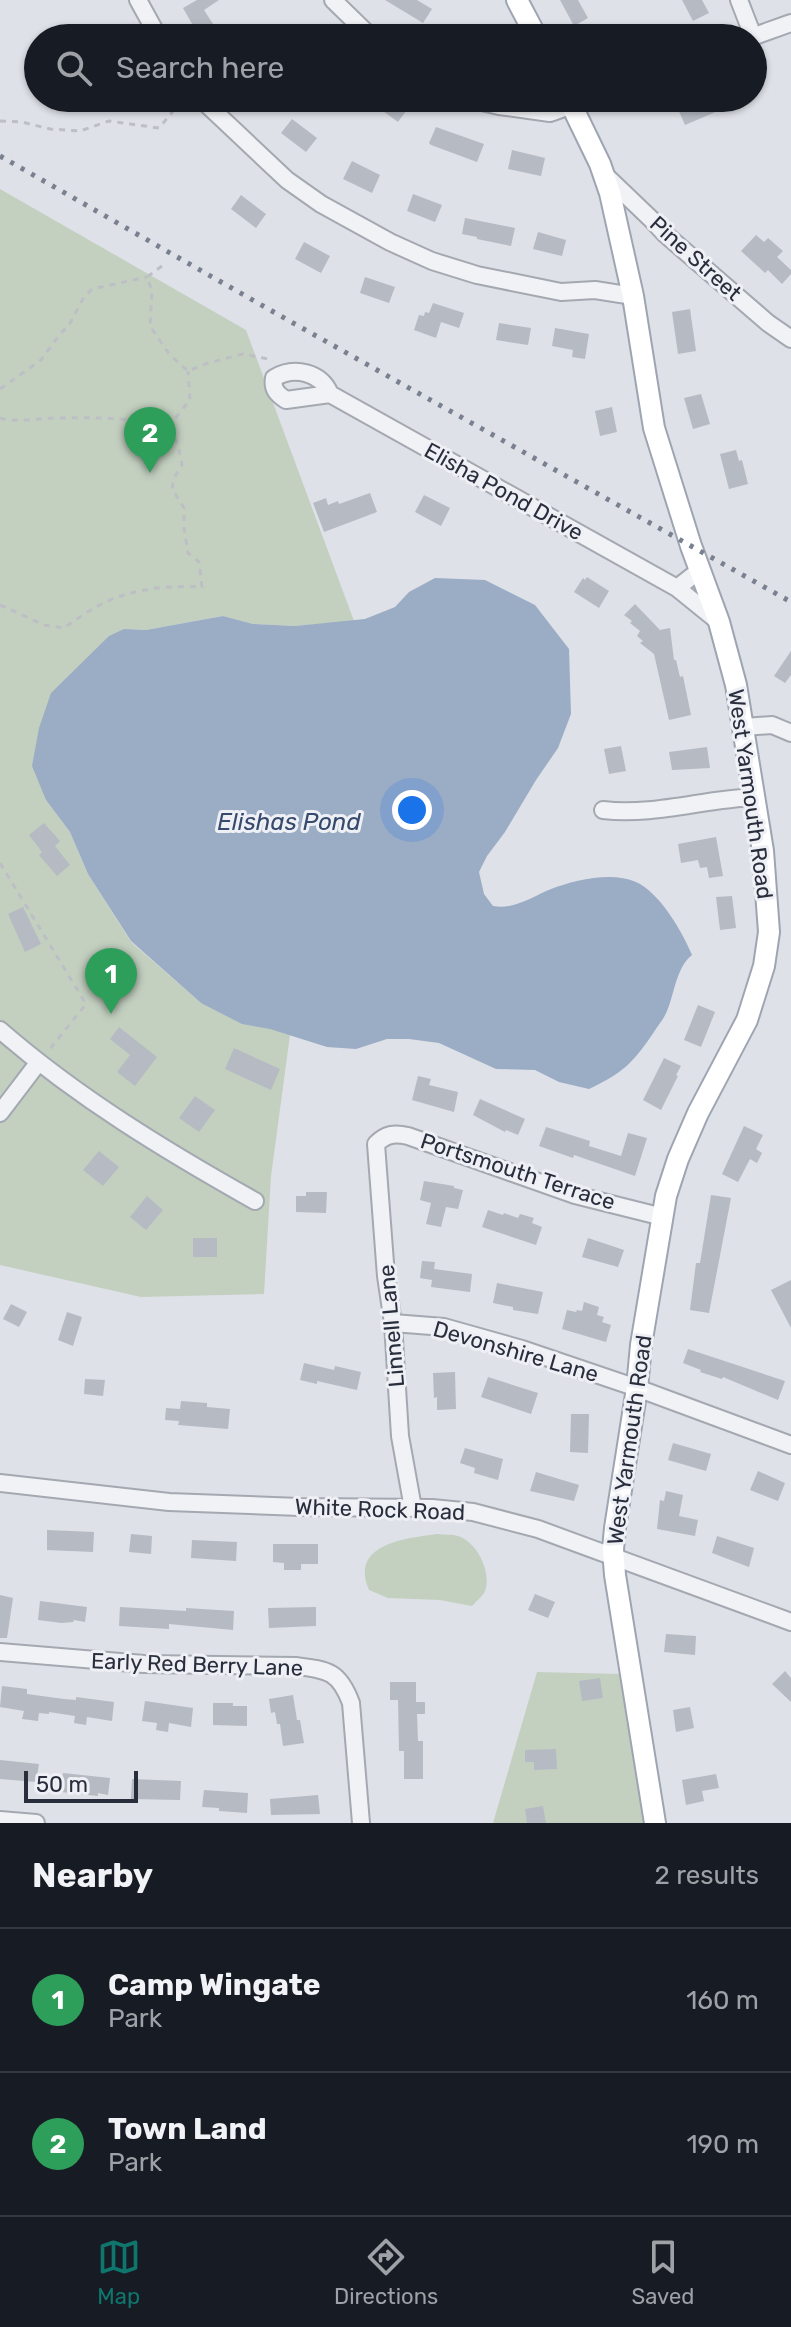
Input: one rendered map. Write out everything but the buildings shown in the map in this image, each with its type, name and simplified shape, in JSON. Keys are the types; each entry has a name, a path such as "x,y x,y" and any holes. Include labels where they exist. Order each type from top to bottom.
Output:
{"main road":[{"path":"517,0 530,24"},
{"name":"West Yarmouth Road","path":"575,112 604,174 614,209 633,296 654,428 719,622 736,685 755,797 769,932 764,966 747,1020 698,1113 666,1196 615,1528 614,1557 623,1629 655,1823"}],"street":[{"path":"138,0 151,24"},
{"path":"333,0 358,24"},
{"path":"739,0 747,24"},
{"path":"767,31 791,23"},
{"path":"215,112 287,180 321,204 432,261 477,275 561,292 595,290 633,296"},
{"path":"538,112 557,112"},
{"name":"Pine Street","path":"604,174 665,234 768,323 791,339"},
{"path":"282,373 274,378 273,384 277,394 286,400 330,394"},
{"name":"Elisha Pond Drive","path":"282,373 311,373 326,385 330,394 677,588 719,622"},
{"path":"677,588 700,570"},
{"path":"744,727 772,725 791,733"},
{"path":"603,810 632,812 717,799 755,797"},
{"path":"0,1030 38,1063 168,1152 255,1201"},
{"path":"0,1113 38,1063"},
{"name":"Portsmouth Terrace","path":"376,1144 385,1136 408,1136 575,1195 663,1217"},
{"name":"Linnell Lane","path":"376,1144 400,1436 413,1508"},
{"name":"Devonshire Lane","path":"393,1323 444,1327 522,1349 791,1445"},
{"name":"White Rock Road","path":"0,1483 199,1504 453,1509 496,1516 791,1622"},
{"name":"Early Red Berry Lane","path":"0,1652 144,1664 296,1666 333,1674 345,1685 351,1703 361,1823"},
{"path":"0,1820 36,1823"}],"path":[{"path":"0,121 80,131 109,121 159,128 172,112"},
{"path":"0,389 41,360 92,289 147,277 162,266"},
{"path":"147,277 152,291 150,326 169,354 188,371 190,400 169,426"},
{"path":"188,371 243,354 274,360 282,373"},
{"path":"0,418 9,421 135,419 169,426"},
{"path":"0,605 44,625 64,628 97,605 139,591 178,586 202,587 199,562 188,553 184,508 172,489 182,465 178,445 169,426"},
{"path":"0,863 86,1004 38,1063"}],"green space":[{"path":"0,189 246,330 354,621 295,626 253,624 223,616 146,630 124,629 46,800 70,832 88,874 131,942 201,1003 290,1035 271,1176 264,1294 141,1297 0,1265"},
{"path":"438,1534 465,1539 477,1551 485,1567 487,1583 484,1593 472,1606 440,1600 388,1598 369,1590 365,1575 367,1562 374,1553 397,1541"},
{"path":"537,1672 620,1674 645,1823 493,1823"}],"water":[{"name":"Elishas Pond","path":"435,578 485,580 535,605 569,649 571,714 558,748 479,872 484,894 493,906 500,907 582,880 605,877 626,879 645,887 662,904 692,955 679,973 664,1017 639,1052 619,1072 589,1089 559,1082 535,1070 496,1069 439,1043 387,1039 356,1049 327,1047 270,1029 242,1024 201,1003 131,941 88,874 70,832 46,800 32,766 39,728 51,693 109,636 124,629 146,630 223,616 253,624 295,626 365,619 395,607 409,592"}],"railway":[{"path":"0,156 791,602"}],"place":[{"name":"Town Land","path":"150,473"},
{"name":"Camp Wingate","path":"111,1014"}]}
